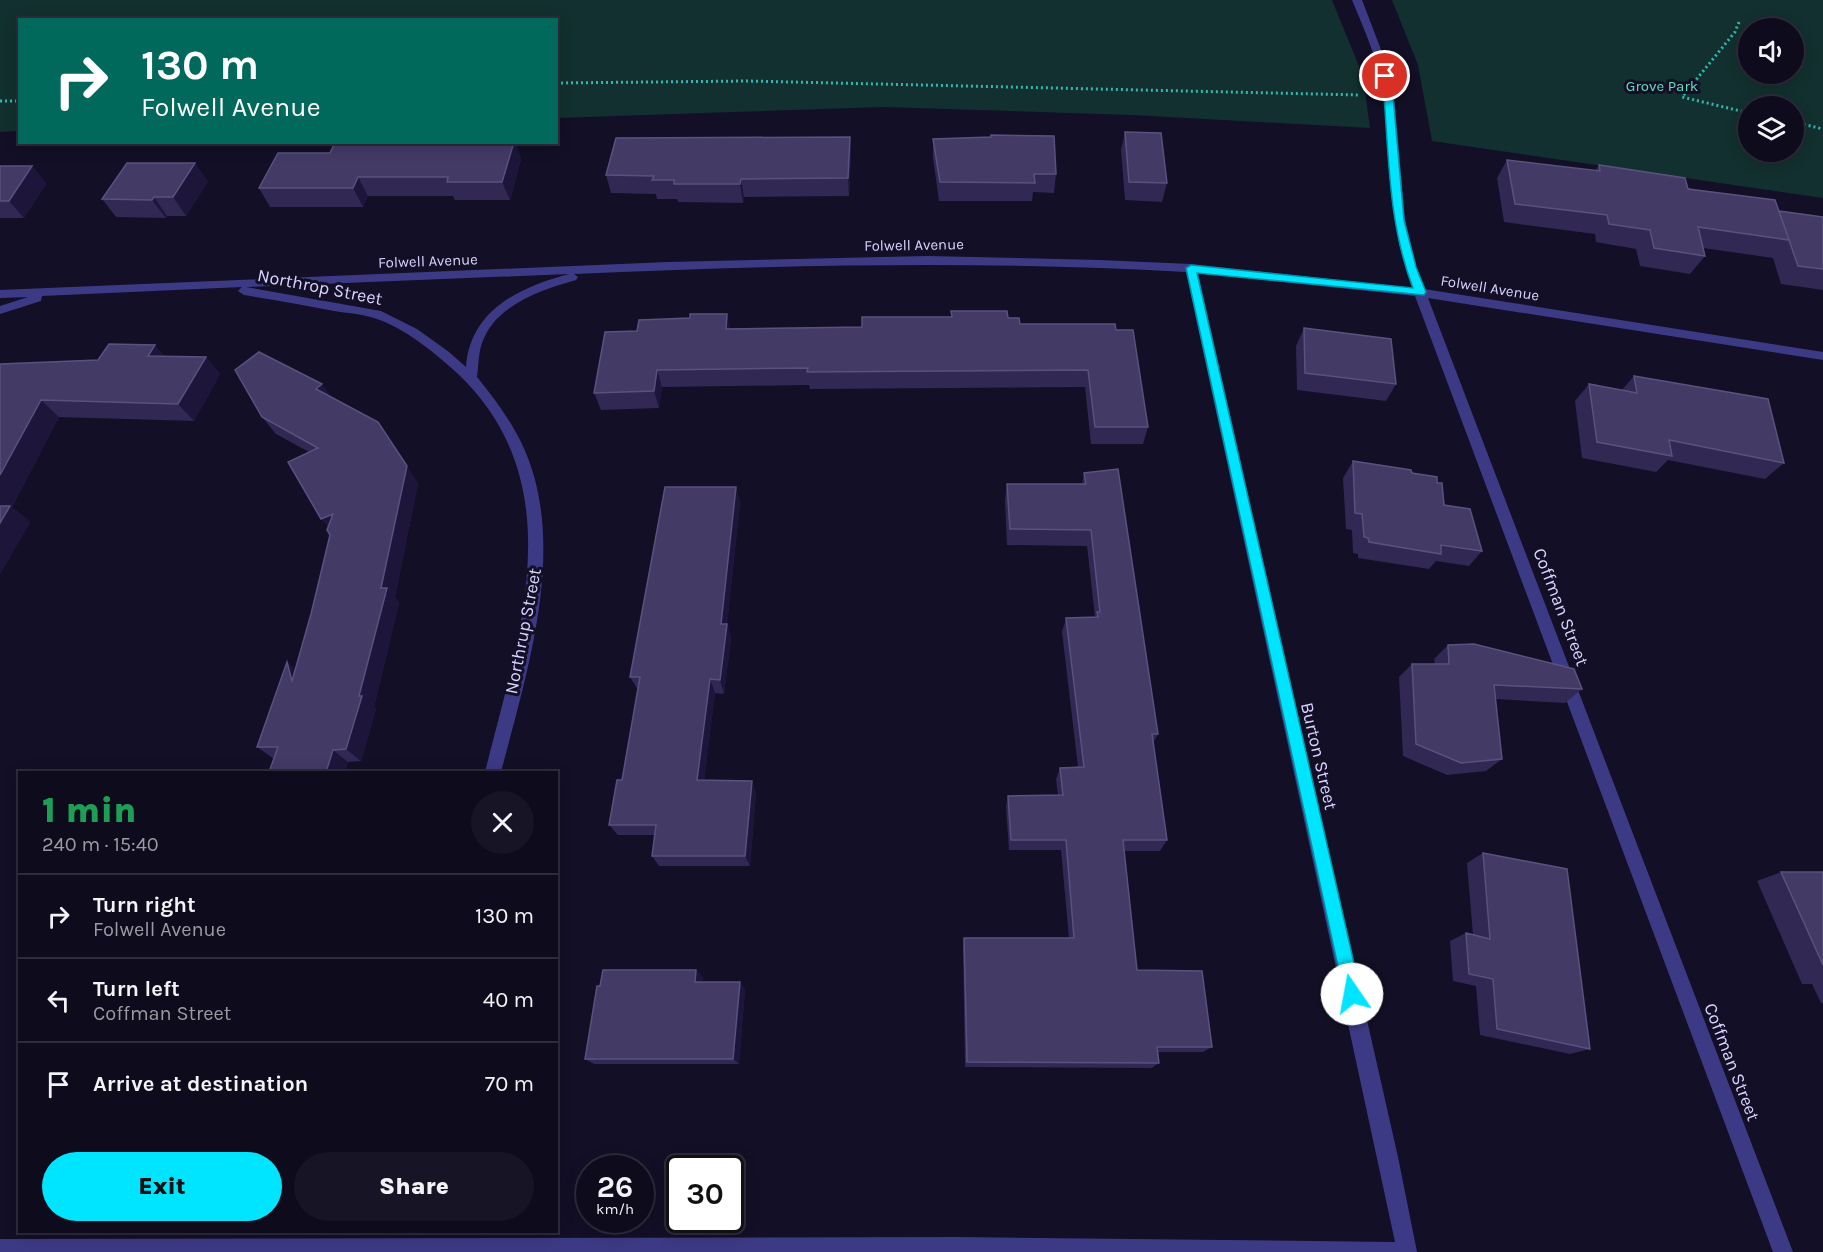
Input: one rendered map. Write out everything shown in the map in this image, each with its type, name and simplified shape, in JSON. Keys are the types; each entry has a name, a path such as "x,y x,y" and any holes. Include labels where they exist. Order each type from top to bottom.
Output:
{"street":[{"name":"Coffman Street","path":"1357,0 1377,45 1389,96 1399,220 1410,267 1783,1252"},
{"name":"Folwell Avenue","path":"0,294 611,268 966,259 1191,268 1420,292 1823,356"},
{"path":"471,377 474,347 484,328 501,310 538,287 611,268"},
{"name":"Burton Street","path":"1191,268 1383,1133 1405,1252"},
{"name":"Northrop Street","path":"215,286 377,315 433,345 471,377"},
{"path":"0,310 27,300 70,290"},
{"name":"Northrup Street","path":"471,377 494,404 515,441 532,495 536,557 527,626 493,771"},
{"path":"0,1249 310,1250 382,1244 474,1250 1405,1252"}],"path":[{"path":"1738,24 1735,32 1682,97 1738,110"},
{"path":"558,83 782,82 1389,96"},
{"path":"0,101 18,101"},
{"path":"1804,124 1823,129"}],"green space":[{"path":"0,0 1332,0 1363,76 1370,128 1132,115 884,107 558,118 558,18 18,18 18,131 0,132"},
{"name":"Grove Park","path":"1392,0 1823,0 1823,198 1432,141 1418,65"}],"building":[{"path":"1125,132 1161,133 1167,183 1129,182"},
{"path":"991,135 1054,136 1056,174 1034,174 1035,183 940,182 933,139 991,137"},
{"path":"850,137 848,178 741,179 740,184 674,184 674,180 652,180 654,176 606,175 616,138"},
{"path":"334,144 513,144 502,182 447,182 448,177 358,177 353,188 259,188 278,153 330,153"},
{"path":"1507,160 1600,171 1599,165 1685,178 1688,189 1775,200 1789,240 1698,227 1705,256 1654,248 1650,230 1609,224 1607,215 1515,204"},
{"path":"127,163 195,163 173,197 154,197 152,200 102,199"},
{"path":"0,166 32,166 9,201 0,201"},
{"path":"1779,211 1823,217 1823,269 1798,266"},
{"path":"951,311 1007,311 1008,318 1019,318 1020,324 1115,324 1116,330 1133,330 1148,427 1095,427 1088,370 807,372 808,368 657,370 654,391 594,393 605,332 637,331 639,320 690,318 690,314 727,314 726,329 862,327 862,317 952,317"},
{"path":"1304,328 1391,339 1396,384 1305,373"},
{"path":"109,344 155,345 148,356 206,357 178,404 41,400 0,475 0,364 98,360"},
{"path":"259,352 322,384 316,389 378,422 407,466 381,588 387,588 359,696 362,696 346,749 333,750 326,771 269,771 278,747 257,747 287,662 292,681 330,535 327,530 333,514 321,519 288,462 318,448 262,417 235,370"},
{"path":"1634,376 1768,399 1784,463 1669,440 1672,456 1597,442 1589,384 1637,393"},
{"path":"1353,461 1411,470 1412,473 1437,477 1437,483 1442,483 1444,505 1470,509 1482,551 1441,545 1441,554 1369,542 1368,538 1364,537 1362,514 1355,513"},
{"path":"1118,469 1158,734 1152,734 1167,840 1123,840 1137,970 1202,971 1212,1047 1157,1047 1159,1063 967,1062 964,938 1074,938 1066,840 1011,840 1008,796 1063,795 1060,768 1084,767 1066,618 1098,617 1097,612 1100,612 1091,530 1010,529 1007,484 1086,484 1084,473"},
{"path":"665,487 736,487 721,624 727,624 720,680 710,679 697,780 752,781 745,856 652,856 656,825 609,825 617,780 622,780 640,677 630,677"},
{"path":"0,506 10,506 0,523"},
{"path":"1474,644 1574,669 1582,689 1494,685 1502,759 1461,763 1416,744 1412,664 1449,664 1448,645"},
{"path":"1483,853 1567,869 1590,1049 1497,1029 1493,979 1469,974 1466,933 1490,939"},
{"path":"1781,872 1823,872 1823,965"},
{"path":"603,970 696,970 695,982 740,982 733,1059 585,1059 597,986 600,986"}],"route":[{"path":"1352,994 1191,268 1420,292 1410,267 1399,220 1389,96 1385,76"}]}
